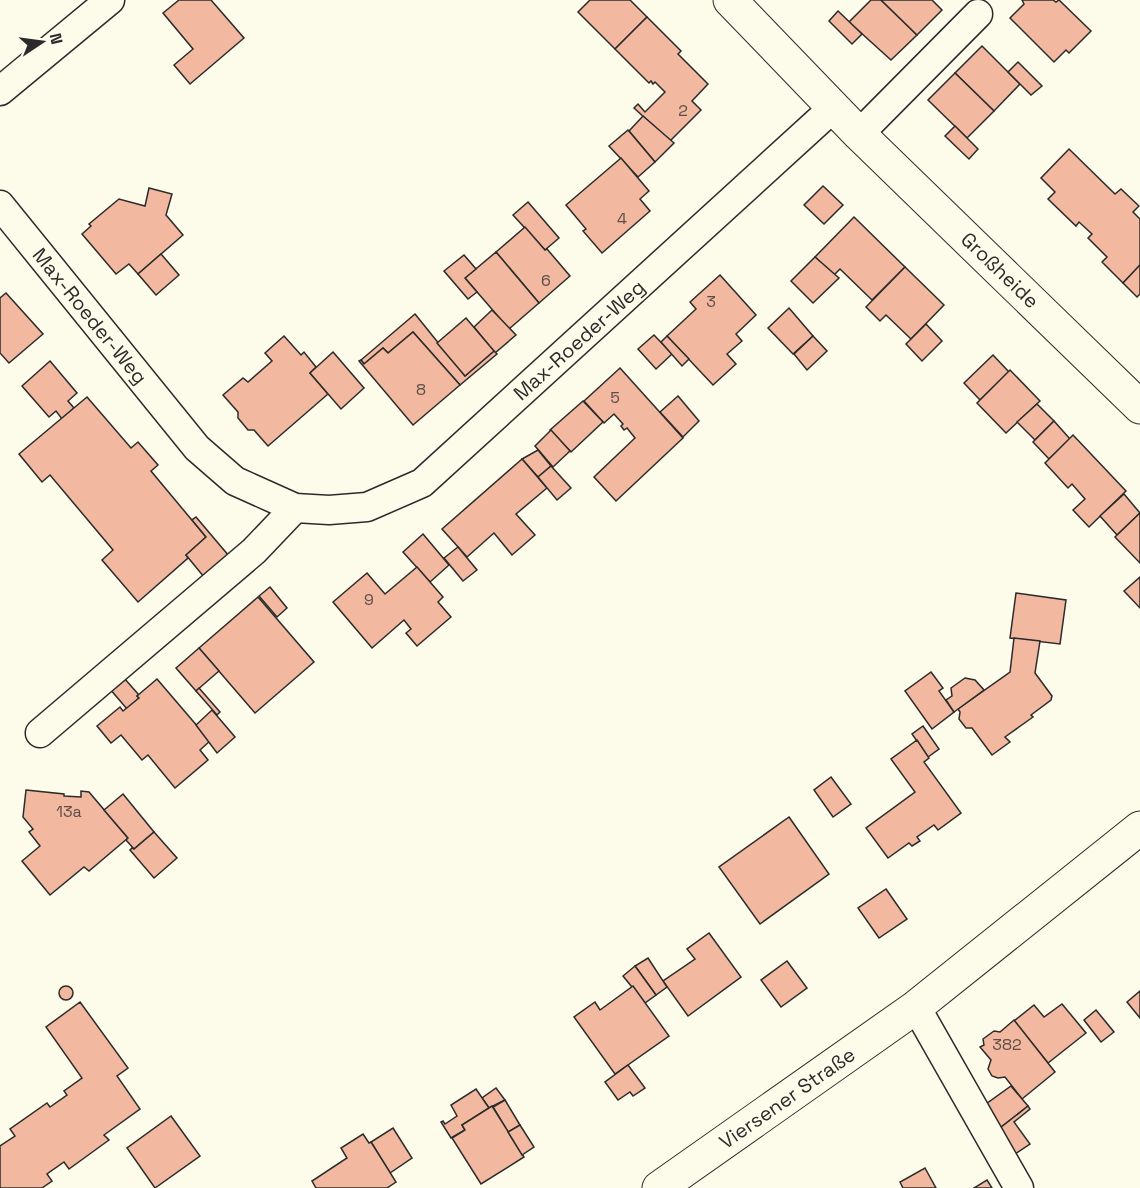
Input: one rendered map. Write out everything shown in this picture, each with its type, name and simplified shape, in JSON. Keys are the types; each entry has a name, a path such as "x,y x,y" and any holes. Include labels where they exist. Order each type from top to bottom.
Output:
{"main road":[{"name":"Großheide","path":"730,0 859,134 1140,407"},
{"name":"Viersener Straße","path":"659,1188 916,1007 1140,828"}],"street":[{"path":"0,91 110,0"},
{"path":"859,134 978,14"},
{"name":"Max-Roeder-Weg","path":"0,205 197,448 235,481 295,508 329,510 367,507 422,483 833,108"},
{"path":"40,733 254,552 295,508"},
{"path":"916,1007 1019,1188"}],"building":[{"path":"179,0 211,0 244,38 190,84 174,65 193,49 163,13"},
{"path":"590,0 630,0 647,17 615,49 578,12"},
{"path":"871,0 881,0 917,35 891,60 849,22"},
{"path":"881,0 932,0 942,10 917,35"},
{"path":"1022,0 1053,0 1056,2 1059,0 1091,31 1069,53 1066,50 1054,62 1010,18 1024,4"},
{"path":"838,11 862,34 852,44 829,21"},
{"path":"647,17 681,51 678,54 708,84 692,101 701,110 670,141 634,108 638,104 645,112 665,92 655,82 649,83 615,49"},
{"path":"982,46 1020,84 994,111 955,73"},
{"path":"1018,62 1042,86 1031,95 1008,72"},
{"path":"955,73 994,111 967,138 928,100"},
{"path":"643,116 674,143 655,162 629,131"},
{"path":"955,126 978,149 969,159 945,136"},
{"path":"628,130 655,162 638,177 609,146"},
{"path":"1069,149 1115,194 1121,189 1139,206 1133,212 1140,219 1140,265 1123,283 1102,262 1107,257 1088,238 1092,234 1079,222 1076,226 1048,199 1055,192 1041,178"},
{"path":"621,158 649,191 640,199 650,211 602,253 583,231 586,229 566,205"},
{"path":"823,186 843,205 824,224 804,205"},
{"path":"149,188 172,194 166,215 183,235 138,274 129,264 116,274 82,234 91,226 89,224 119,199 145,206"},
{"path":"528,202 559,238 545,250 513,215"},
{"path":"854,217 905,267 872,300 840,269 834,275 815,257"},
{"path":"525,227 570,276 539,303 496,252"},
{"path":"496,252 539,303 509,329 465,278"},
{"path":"161,254 179,275 156,295 138,274"},
{"path":"464,255 476,269 465,278 477,292 468,299 444,271"},
{"path":"815,257 839,278 813,303 791,281"},
{"path":"1140,265 1140,294 1137,297 1123,283"},
{"path":"905,267 944,305 911,339 886,315 880,321 866,307"},
{"path":"720,275 756,315 736,334 742,341 727,354 736,364 713,385 667,336 696,309 690,302"},
{"path":"6,293 43,334 9,363 0,353 0,298"},
{"path":"789,308 813,336 793,354 768,328"},
{"path":"492,310 516,335 495,353 474,327"},
{"path":"415,314 465,376 494,351 497,354 460,385 413,332 388,353 383,348 364,364 361,360"},
{"path":"466,318 494,351 465,376 437,343"},
{"path":"926,324 942,341 922,361 906,344"},
{"path":"413,332 460,385 413,425 359,361 361,360 364,364 383,348 388,353"},
{"path":"654,335 672,354 656,369 638,349"},
{"path":"284,336 301,355 304,352 316,367 310,373 328,394 268,446 254,430 248,430 238,418 238,412 223,395 243,378 248,382 272,361 265,353"},
{"path":"667,336 689,359 682,366 661,342"},
{"path":"813,336 827,351 807,370 794,354"},
{"path":"333,352 364,388 341,409 310,373"},
{"path":"993,355 1009,372 980,400 964,383"},
{"path":"50,361 77,393 68,401 74,408 62,419 56,411 49,417 22,386"},
{"path":"620,368 683,438 616,501 594,477 635,438 627,428 624,430 621,426 623,424 614,414 604,423 584,401"},
{"path":"1010,370 1040,401 1006,433 977,403"},
{"path":"678,396 699,421 683,437 660,412"},
{"path":"87,397 131,448 138,442 158,465 151,471 206,537 186,555 188,558 138,602 102,560 113,550 50,475 42,482 19,454"},
{"path":"583,401 603,422 571,452 550,430"},
{"path":"1037,404 1054,421 1035,440 1017,422"},
{"path":"1054,421 1070,439 1049,459 1033,442"},
{"path":"551,430 570,451 553,467 535,446"},
{"path":"1073,435 1126,491 1089,527 1073,510 1085,499 1072,484 1068,488 1045,463"},
{"path":"538,450 551,466 538,477 522,459"},
{"path":"522,459 547,488 516,514 535,535 512,555 494,533 467,557 442,529"},
{"path":"551,466 571,488 557,500 538,477"},
{"path":"1124,494 1140,513 1117,535 1100,516"},
{"path":"1140,513 1140,563 1115,537"},
{"path":"196,517 229,556 204,577 186,555 206,537 192,520"},
{"path":"423,534 449,565 430,582 403,552"},
{"path":"458,547 477,570 463,581 444,558"},
{"path":"417,567 443,597 438,602 451,617 417,646 406,633 411,629 404,620 372,648 333,602 367,573 385,594"},
{"path":"1140,577 1140,608 1124,591"},
{"path":"270,587 287,608 277,617 259,596"},
{"path":"1016,593 1066,600 1060,644 1010,638"},
{"path":"258,597 314,662 255,713 199,648"},
{"path":"1014,638 1040,641 1035,673 1052,696 1051,700 1031,715 1033,717 1005,737 1010,742 992,755 972,728 966,728 959,719 958,709 1010,672"},
{"path":"199,648 219,671 196,691 176,668"},
{"path":"931,672 943,688 939,691 954,712 932,729 905,691"},
{"path":"124,678 139,695 137,696 139,698 127,709 110,689"},
{"path":"965,678 975,680 984,690 954,712 946,700 952,696 951,688"},
{"path":"157,679 210,741 200,750 208,760 175,788 148,755 142,760 121,735 111,743 97,726 120,707 123,711"},
{"path":"199,688 220,712 217,715 196,691"},
{"path":"212,710 235,737 217,753 196,725"},
{"path":"923,726 939,749 928,757 912,734"},
{"path":"917,740 929,758 924,762 961,813 938,830 934,825 917,837 920,841 912,846 909,843 888,858 866,828 915,792 891,759"},
{"path":"831,777 851,804 833,817 814,790"},
{"path":"26,790 81,797 81,791 89,792 128,838 89,871 84,867 50,895 22,861 40,846 29,832 33,829 23,817"},
{"path":"123,794 154,832 134,849 126,840 128,838 104,810"},
{"path":"789,817 829,874 760,924 719,867"},
{"path":"154,832 177,858 154,878 130,850"},
{"path":"886,889 907,919 879,938 858,908"},
{"path":"709,933 741,977 688,1016 663,981 695,959 687,949"},
{"path":"648,958 667,987 656,995 635,966"},
{"path":"787,961 807,988 781,1007 761,980"},
{"path":"635,966 656,995 645,1003 623,976"},
{"path":"63,986 69,986 73,993 69,1000 63,1000 59,996 59,990"},
{"path":"633,986 669,1036 615,1074 574,1017 595,1002 600,1010"},
{"path":"1140,991 1140,1018 1127,1002"},
{"path":"80,1002 128,1068 117,1076 140,1109 104,1135 109,1140 69,1169 64,1162 47,1174 52,1181 42,1188 0,1188 0,1146 15,1136 10,1129 47,1103 50,1107 67,1095 64,1091 82,1078 46,1027"},
{"path":"1062,1004 1086,1033 1048,1063 1014,1021 1034,1005 1044,1017"},
{"path":"1096,1010 1114,1032 1101,1042 1084,1020"},
{"path":"1014,1020 1055,1072 1022,1099 1005,1077 992,1076 988,1069 991,1060 980,1047 984,1045 983,1039 994,1031 1000,1032"},
{"path":"628,1065 645,1088 633,1096 630,1092 618,1100 605,1082"},
{"path":"1011,1086 1028,1106 1000,1128 986,1104"},
{"path":"496,1088 505,1100 489,1108 482,1098"},
{"path":"476,1089 489,1108 462,1125 465,1130 451,1138 441,1122 445,1124 457,1116 451,1105"},
{"path":"505,1100 520,1125 508,1132 493,1107"},
{"path":"492,1106 524,1157 481,1184 452,1138 465,1130 462,1125"},
{"path":"1028,1106 1030,1109 1014,1122 1030,1144 1015,1154 1000,1128"},
{"path":"171,1116 200,1156 155,1188 127,1148"},
{"path":"520,1125 534,1147 522,1155 508,1132"},
{"path":"393,1128 412,1158 390,1173 371,1142"},
{"path":"363,1134 369,1143 371,1142 396,1182 387,1188 316,1188 312,1181 347,1158 341,1148"},
{"path":"925,1168 936,1188 903,1188 900,1182"},
{"path":"987,1180 992,1188 974,1188"}]}
